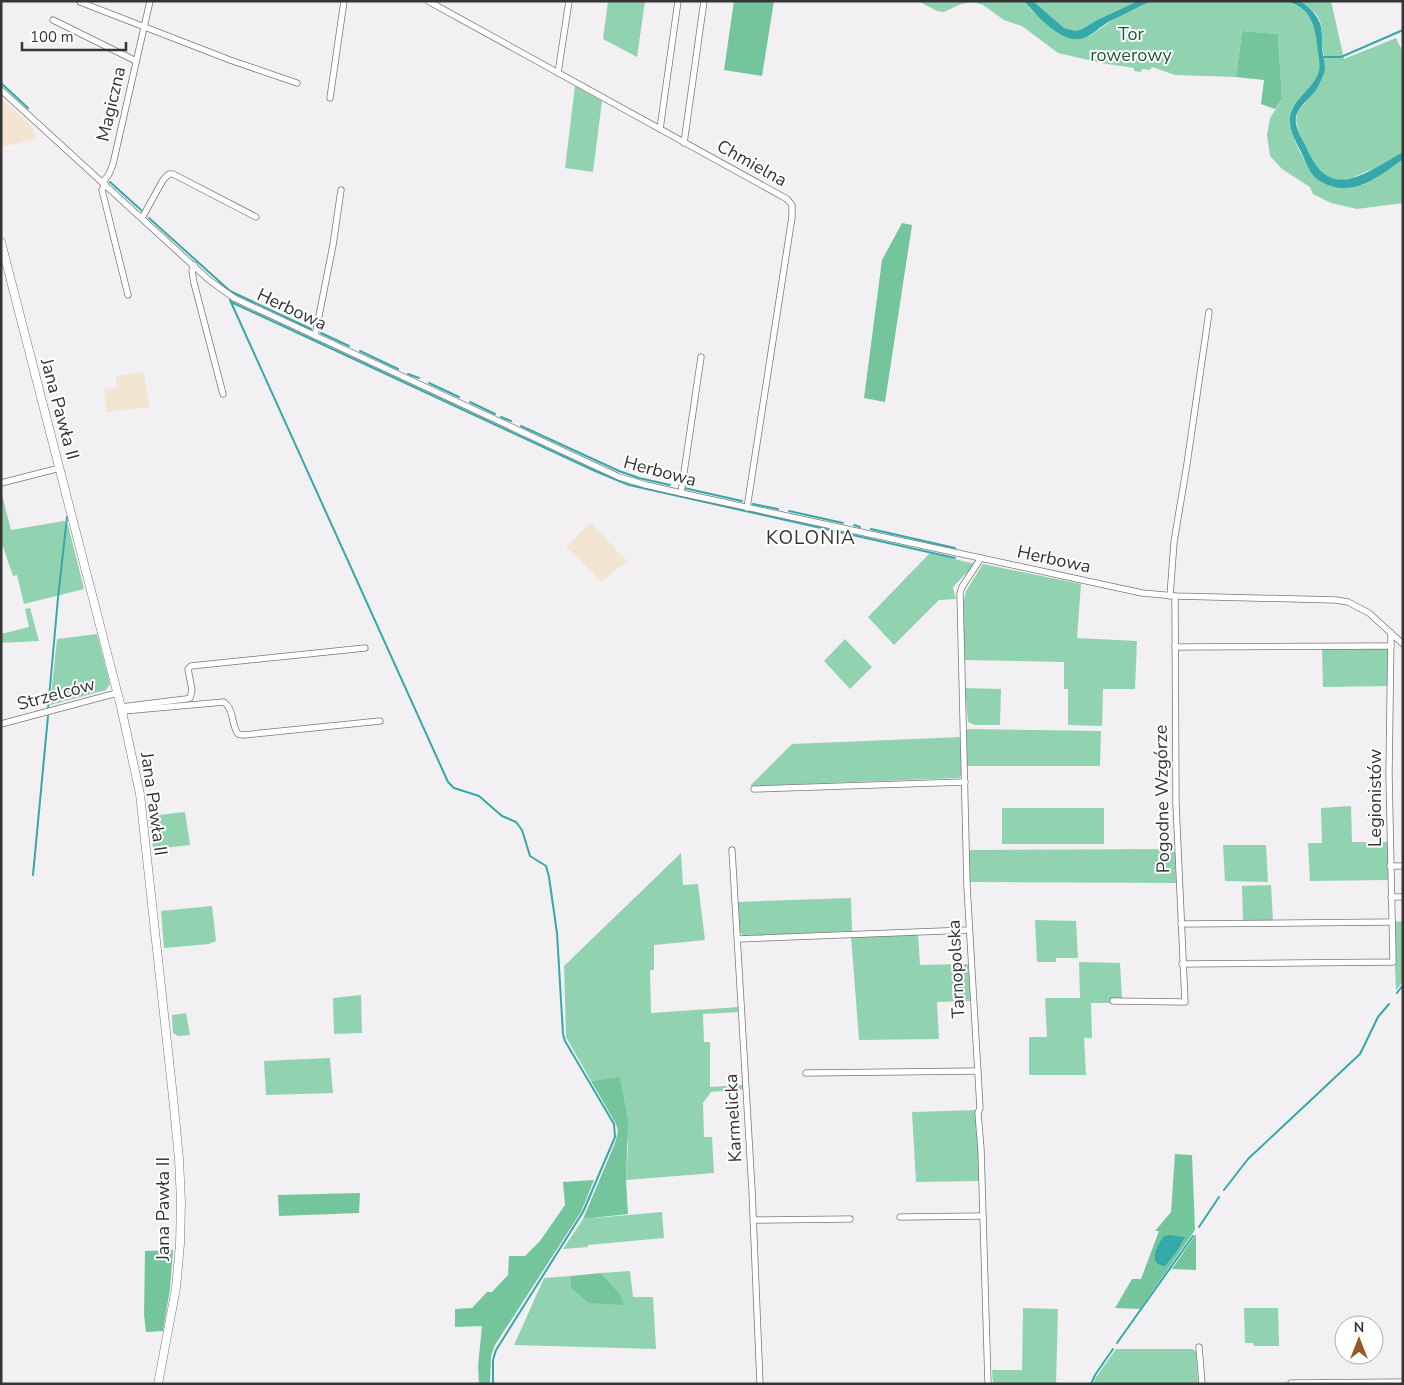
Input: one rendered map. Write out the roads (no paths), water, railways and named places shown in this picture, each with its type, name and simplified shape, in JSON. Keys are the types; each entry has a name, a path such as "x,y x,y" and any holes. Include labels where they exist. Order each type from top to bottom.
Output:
{"street":[{"name":"Magiczna","path":"104,183 113,164 150,1"},
{"path":"330,98 344,1"},
{"name":"Chmielna","path":"428,1 786,199 792,205 792,217 747,508"},
{"path":"558,73 569,1"},
{"path":"660,130 678,1"},
{"path":"684,143 704,1"},
{"path":"80,2 144,28 297,83"},
{"path":"53,20 136,61"},
{"name":"Herbowa","path":"1,90 224,292 619,476 642,484 747,508 1142,593 1172,596 1336,600 1361,607 1369,612 1403,644"},
{"path":"142,218 163,180 169,174 173,174 256,217"},
{"path":"104,183 102,190 128,295"},
{"path":"315,336 333,245 341,190"},
{"name":"Jana Pawła II","path":"1,242 122,709 140,794 179,1159 180,1244 173,1309 158,1384"},
{"path":"194,265 192,271 194,283 223,394"},
{"name":"Pogodne Wzgórze","path":"1113,1001 1185,1002 1176,804 1175,647 1172,596 1174,542 1188,464 1209,312"},
{"path":"680,493 701,357"},
{"path":"1,483 60,468"},
{"name":"Tarnopolska","path":"982,558 960,593 969,930 978,1071 987,1303 988,1384"},
{"name":"Legionistów","path":"1182,964 1393,962 1389,774 1391,633"},
{"path":"1175,647 1390,646"},
{"path":"122,709 190,698 192,690 188,669 191,666 365,648"},
{"name":"Strzelców","path":"1,724 117,693"},
{"path":"122,709 224,702 230,707 235,730 238,734 244,735 380,721"},
{"path":"754,789 965,782"},
{"name":"Karmelicka","path":"732,850 754,1220 760,1384"},
{"path":"1390,866 1403,866"},
{"path":"1391,897 1403,897"},
{"path":"1181,924 1392,922"},
{"path":"738,939 969,930"},
{"path":"806,1073 978,1071"},
{"path":"900,1217 983,1216"},
{"path":"754,1220 850,1219"},
{"path":"1199,1347 1202,1384"},
{"path":"1291,1383 1403,1382"}],"water":[{"path":"1024,1 1033,1 1064,28 1076,31 1138,1 1152,1 1110,21 1088,36 1072,39 1049,26"},
{"path":"1283,1 1301,2 1314,14 1321,26 1324,73 1316,90 1304,103 1296,117 1299,134 1316,166 1327,175 1338,179 1350,179 1376,168 1403,152 1403,159 1377,177 1359,186 1339,188 1315,178 1292,133 1291,112 1315,80 1320,63 1313,26 1306,12 1300,7"},
{"path":"1164,1236 1185,1237 1165,1266 1160,1265 1156,1262 1155,1258 1156,1249"}],"waterway":[{"path":"1323,57 1341,57 1403,30"},
{"path":"1,83 28,108"},
{"path":"110,182 141,210"},
{"path":"149,218 230,291 311,329"},
{"path":"230,300 448,782 454,788 479,796 502,816 516,822 522,830 530,856 546,866 557,933 563,1034 565,1041 614,1124 615,1137 583,1212 496,1350 493,1360 493,1384"},
{"path":"231,302 629,485 955,558"},
{"path":"321,333 349,346"},
{"path":"360,351 398,369"},
{"path":"408,374 419,378"},
{"path":"429,383 459,397"},
{"path":"470,402 495,414"},
{"path":"501,417 511,421"},
{"path":"521,426 619,471 670,485"},
{"path":"684,488 742,501"},
{"path":"753,504 778,509"},
{"path":"789,511 843,523"},
{"path":"48,709 67,517"},
{"path":"854,525 860,527"},
{"path":"871,529 955,548"},
{"path":"33,875 48,716"},
{"path":"1397,993 1403,985"},
{"path":"1224,1190 1248,1159 1360,1054 1378,1017 1389,1004"},
{"path":"1199,1227 1219,1197"},
{"path":"1117,1343 1193,1236"},
{"path":"1091,1384 1113,1349"}],"district":[{"name":"KOLONIA","path":"811,537"}],"park label":[{"name":"Tor rowerowy","path":"1131,44"}]}
